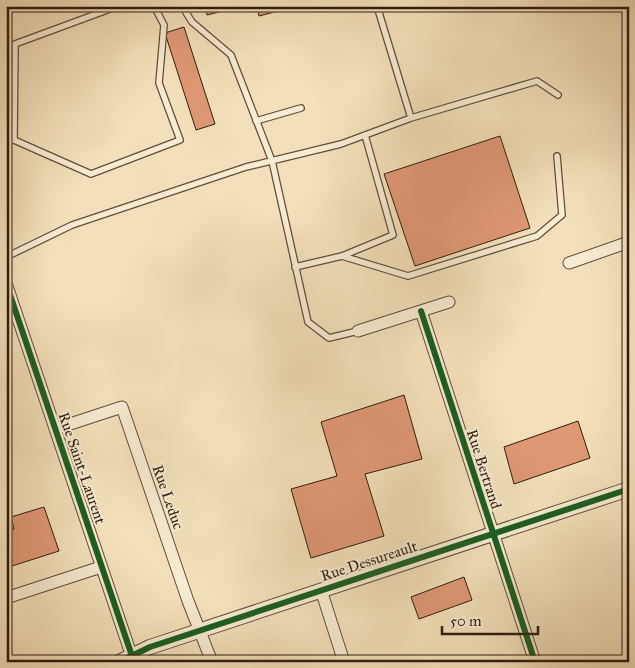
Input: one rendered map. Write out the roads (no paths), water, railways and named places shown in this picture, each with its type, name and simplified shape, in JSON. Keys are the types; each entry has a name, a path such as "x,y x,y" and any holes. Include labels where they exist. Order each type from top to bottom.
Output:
{"street":[{"path":"569,263 629,242"},
{"name":"Rue Saint-Laurent","path":"6,283 133,658"},
{"path":"358,331 449,302"},
{"name":"Rue Bertrand","path":"421,311 535,662"},
{"name":"Rue Leduc","path":"55,429 122,407 184,591 212,662"},
{"name":"Rue Dessureault","path":"118,662 133,658 200,630 629,489"},
{"path":"6,598 101,567"},
{"path":"321,590 344,662"}],"lane":[{"path":"14,140 15,44 118,6"},
{"path":"6,141 14,140 91,174 180,140 158,83 164,25 154,6"},
{"path":"182,6 192,22 231,55 272,161 308,322 329,338 358,331"},
{"path":"377,6 411,118"},
{"path":"6,257 72,225 246,167 341,144 411,118 537,81 558,95"},
{"path":"256,121 301,108"},
{"path":"295,266 342,256 394,235 365,135"},
{"path":"342,256 408,276 537,236 562,215 557,156"}]}
